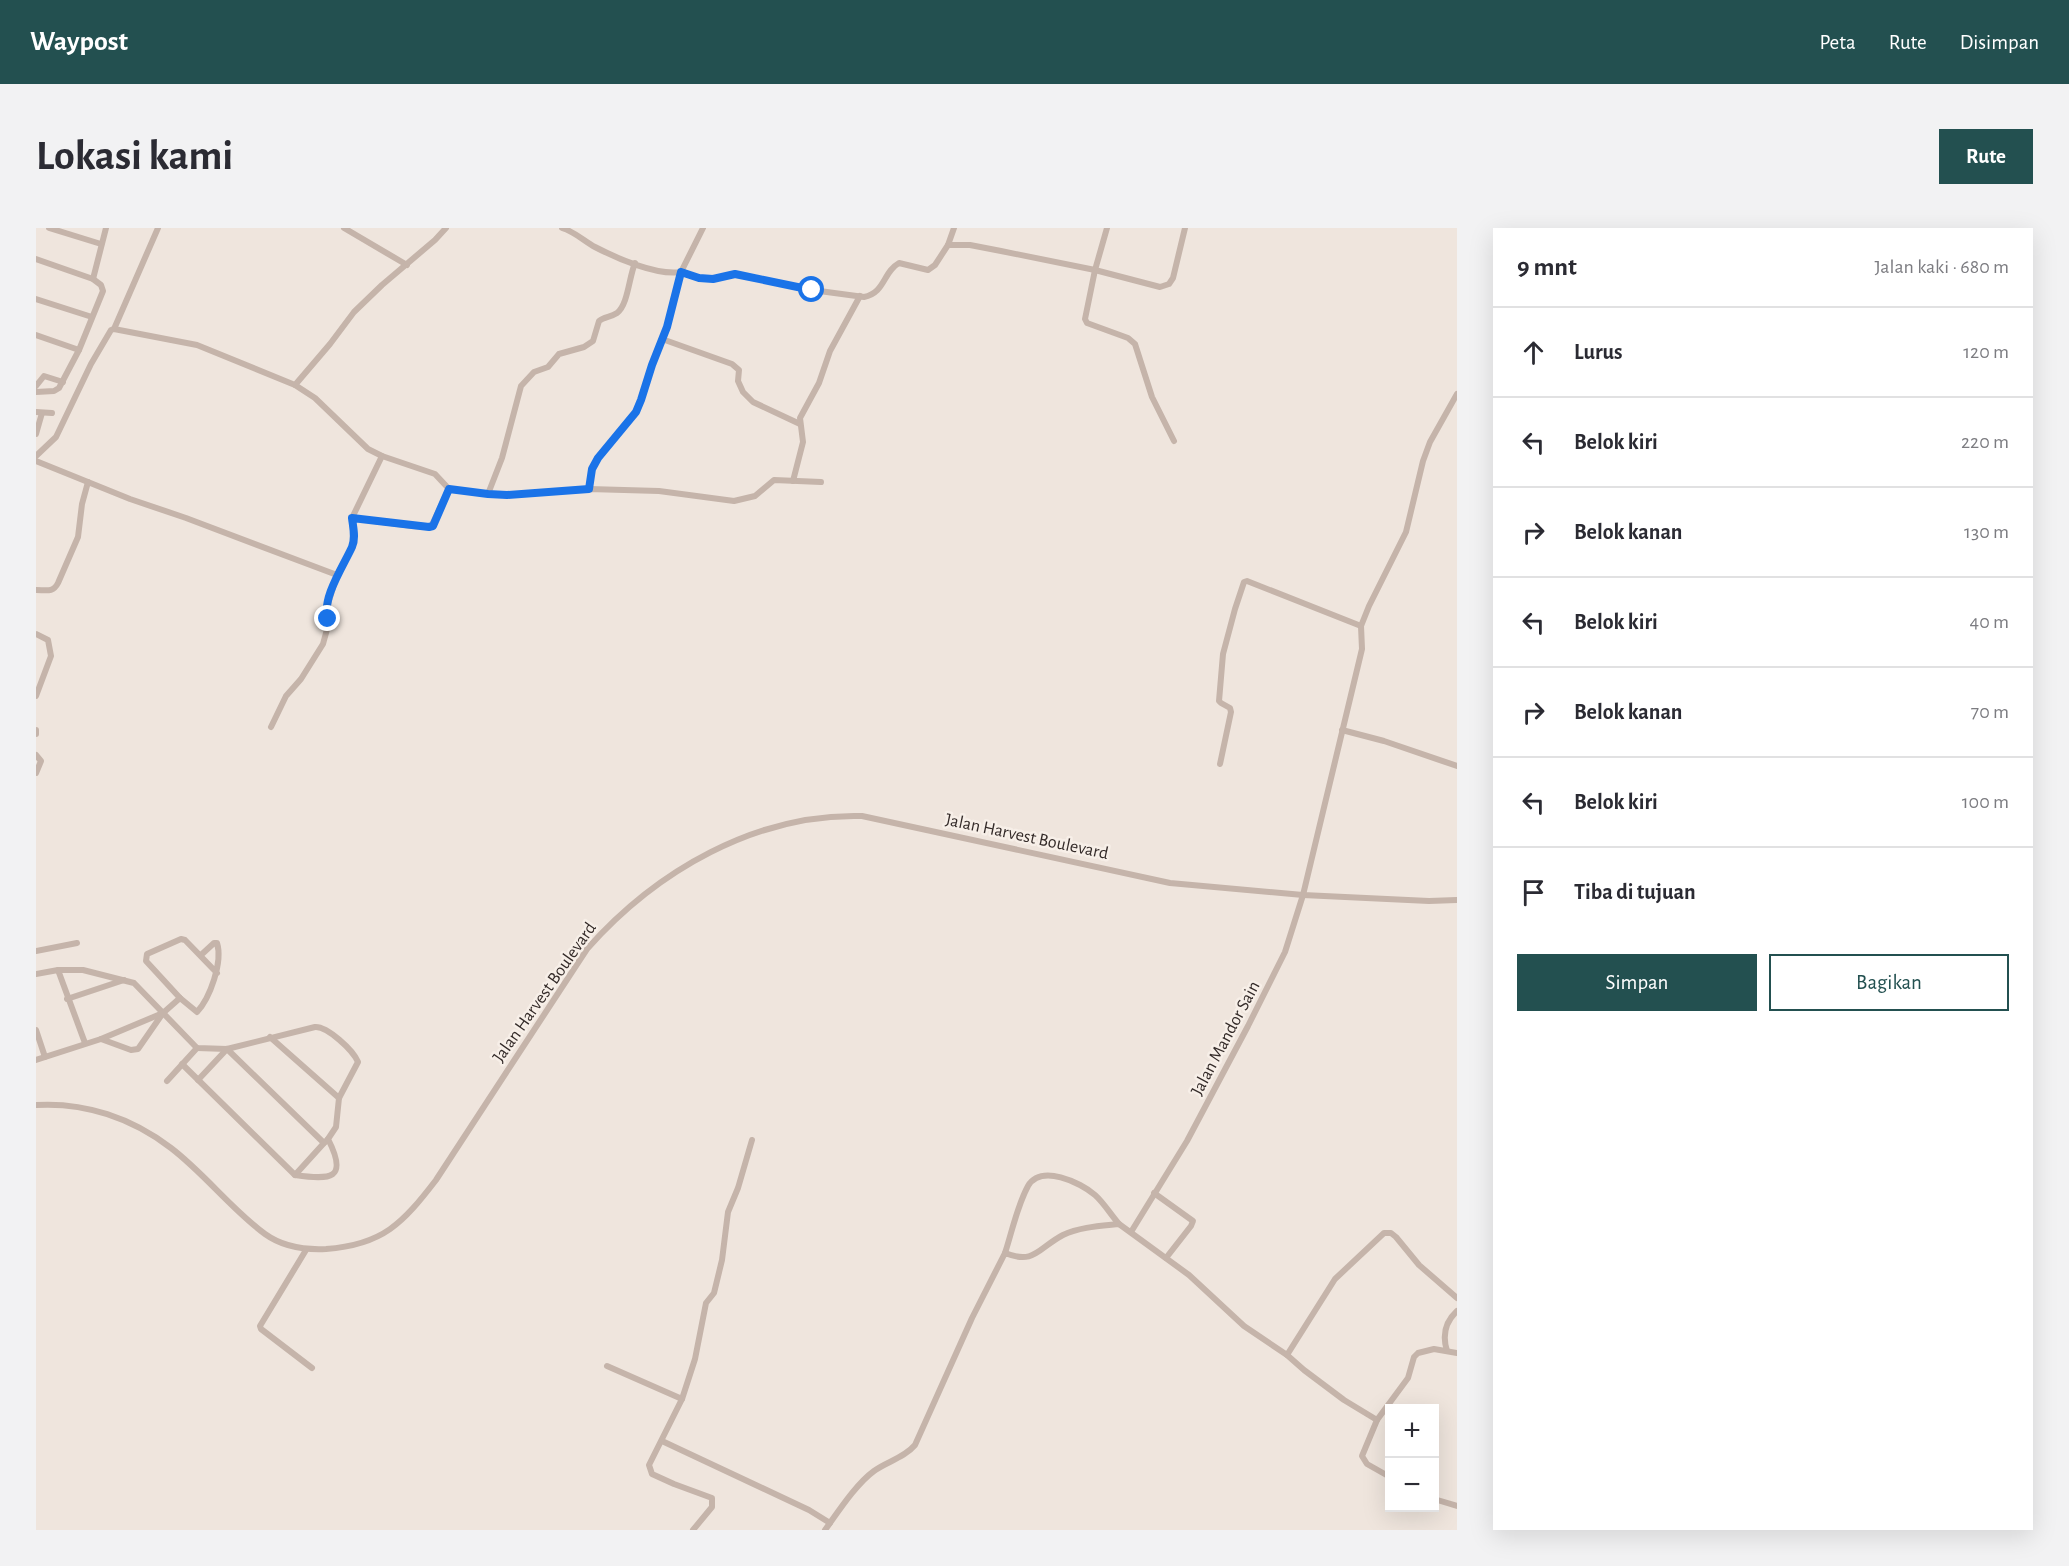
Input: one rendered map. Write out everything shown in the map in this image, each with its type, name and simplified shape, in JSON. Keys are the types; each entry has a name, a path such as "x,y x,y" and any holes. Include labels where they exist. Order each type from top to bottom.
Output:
{"street":[{"path":"49,228 65,231 101,244"},
{"path":"93,279 106,228"},
{"path":"36,456 56,437 101,346 108,333 114,329 158,228"},
{"path":"344,228 407,265"},
{"path":"295,385 354,312 446,228"},
{"path":"562,228 610,255 652,269 713,279 735,274 812,290 860,296 872,296 899,263 922,270 931,269 948,245 954,228"},
{"path":"589,489 592,469 598,458 636,412 662,339 681,272 703,228"},
{"path":"1107,228 1095,270 1085,315 1086,321 1128,338 1135,344 1152,397 1174,441"},
{"path":"948,245 970,245 1095,270 1147,285 1165,286 1173,278 1185,228"},
{"path":"36,259 93,279 101,285 103,291 63,382 54,392 36,392"},
{"path":"488,494 502,458 521,386 534,372 548,367 559,354 584,347 593,341 599,321 615,314 621,308 626,298 635,263"},
{"path":"793,481 803,442 801,413 819,383 830,351 860,296"},
{"path":"36,299 92,317"},
{"path":"114,329 196,345 295,385 315,398 368,449 435,474 449,489 507,495 589,489 659,491 734,501 755,496 774,480 821,482"},
{"path":"36,335 79,350"},
{"path":"662,339 732,364 739,370 738,381 749,399 800,424"},
{"path":"36,386 44,376 63,382"},
{"name":"Jalan Mandor Sain","path":"1131,1232 1187,1141 1285,952 1303,895 1362,649 1361,626 1406,532 1423,461 1430,442 1457,394"},
{"path":"36,434 39,413 52,413"},
{"path":"271,727 286,696 301,679 323,644 329,622 326,610 338,575 353,546 352,518 382,456"},
{"path":"36,460 88,482 338,575"},
{"path":"36,590 49,591 54,589 58,583 78,537 82,504 88,482"},
{"path":"352,518 431,527 449,489"},
{"path":"1220,764 1231,712 1230,708 1221,704 1219,700 1222,661 1244,582 1247,581 1361,626"},
{"path":"36,634 48,640 51,651 36,696"},
{"path":"1342,730 1384,741 1457,766"},
{"path":"36,755 41,761 36,773"},
{"name":"Jalan Harvest Boulevard","path":"36,1105 59,1103 102,1111 135,1124 171,1148 266,1235 306,1251 359,1245 391,1229 415,1207 436,1180 587,949 610,924 632,904 682,868 719,848 766,829 818,818 862,816 1170,883 1303,895 1429,901 1457,900"},
{"path":"201,955 217,943 219,951 217,973 197,1012 175,1002 147,963 147,954 183,939 188,941 217,973"},
{"path":"36,951 77,943"},
{"path":"36,974 58,970 83,970 124,980 140,987 197,1048 227,1049 315,1027 324,1028 354,1054 358,1062 339,1098 336,1127 295,1175"},
{"path":"58,970 86,1043"},
{"path":"68,999 124,980"},
{"path":"101,1039 138,1049 163,1013 175,1002"},
{"path":"36,1060 101,1039 163,1013"},
{"path":"36,1030 45,1057"},
{"path":"270,1037 339,1098"},
{"path":"166,1081 197,1048"},
{"path":"198,1080 227,1049"},
{"path":"182,1064 295,1175 329,1178 334,1174 337,1168 335,1153 326,1141 227,1049"},
{"path":"693,1530 712,1507 713,1501 709,1496 674,1484 652,1473 649,1465 682,1399 695,1359 706,1303 714,1293 722,1260 728,1212 738,1188 752,1140"},
{"path":"825,1530 857,1488 874,1471 908,1452 915,1445 981,1299 1005,1253 1028,1185 1040,1176 1051,1175 1065,1179 1094,1194 1119,1224 1189,1275 1244,1326 1287,1354 1344,1400 1377,1420"},
{"path":"1154,1193 1193,1221 1166,1258"},
{"path":"1005,1253 1025,1258 1034,1256 1063,1235 1095,1226 1119,1224"},
{"path":"1287,1354 1335,1279 1383,1233 1392,1233 1419,1265 1457,1298"},
{"path":"306,1251 260,1326 312,1368"},
{"path":"1447,1351 1444,1333 1447,1324 1457,1311"},
{"path":"1385,1475 1367,1464 1362,1456 1377,1420 1408,1378 1414,1356 1426,1350 1457,1353"},
{"path":"607,1366 682,1399"},
{"path":"662,1441 809,1510 830,1523"},
{"path":"1439,1501 1457,1506"}],"route":[{"path":"328,619 326,610 345,558 353,546 352,518 429,527 433,526 449,489 507,495 589,489 592,469 598,458 636,412 667,327 681,272 699,278 713,279 735,274 812,290"}]}
